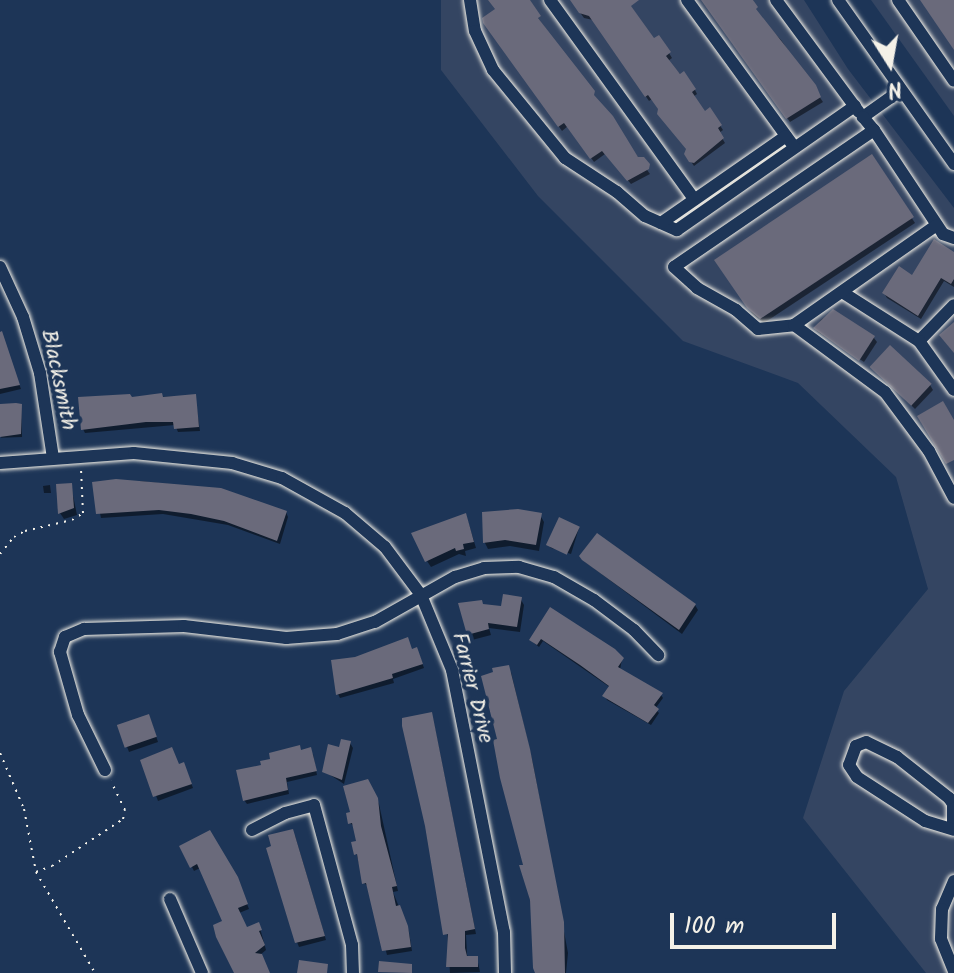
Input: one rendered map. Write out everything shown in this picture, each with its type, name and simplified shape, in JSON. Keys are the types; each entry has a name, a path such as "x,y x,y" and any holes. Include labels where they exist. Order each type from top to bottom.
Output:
{"street":[{"path":"470,0 475,31 493,70 565,158 617,192 645,216 677,230 855,106"},
{"path":"550,0 694,199"},
{"path":"687,0 793,148"},
{"path":"776,0 874,130 943,234 954,238"},
{"path":"898,0 954,81"},
{"path":"843,2 954,164"},
{"path":"863,117 901,90"},
{"path":"874,130 674,267 697,288 736,310 758,329 794,325 937,225"},
{"path":"661,223 786,136"},
{"name":"Blacksmith","path":"0,267 23,317 40,373 53,458"},
{"path":"842,292 919,341 954,390"},
{"path":"919,341 954,305"},
{"path":"794,325 885,392 949,474 954,498"},
{"name":"Farrier Drive","path":"0,463 80,456 180,455 232,463 282,478 345,513 385,547 421,595 452,670 504,932 505,973"},
{"path":"105,770 71,689 60,652 65,637 84,629 184,626 286,638 337,634 375,622 455,577 484,568 519,567 554,577 594,600 634,630 658,655"},
{"path":"866,742 897,757 949,798 953,804 953,829 925,821 857,777 849,765 856,746 866,742"},
{"path":"252,830 285,813 314,805 352,945 353,973"},
{"path":"954,881 942,909 941,939 954,972"},
{"path":"170,899 202,973"}],"path":[{"path":"0,554 14,537 25,531 72,520 83,513 80,456"},
{"path":"0,753 24,809 36,872 95,973"},
{"path":"36,872 52,866 123,819 125,810 121,798 105,770"}],"shaded area":[{"path":"441,0 804,0 848,69 954,208 954,973 926,973 803,818 844,691 928,589 896,477 798,383 683,341 538,196 441,70"},
{"path":"871,0 954,0 954,116"}],"building":[{"path":"488,0 530,0 541,16 538,18 613,116 638,157 644,157 650,164 649,169 627,181 602,151 590,159 564,123 558,127 483,23 482,18 495,9"},
{"path":"570,0 639,0 631,6 654,38 659,35 671,52 666,56 680,74 684,71 696,89 692,92 705,111 710,107 722,125 718,128 724,138 694,163 689,162 684,154 686,149 657,114 658,109 648,95 645,97 589,16 579,13"},
{"path":"701,0 753,0 758,7 756,9 816,85 821,97 786,119"},
{"path":"920,0 954,0 954,50"},
{"path":"872,154 914,217 760,319 747,308 714,260"},
{"path":"934,239 954,252 954,279 951,284 941,278 918,316 882,293 899,266 912,275"},
{"path":"833,309 875,336 859,361 813,328"},
{"path":"954,322 954,353 939,335"},
{"path":"0,332 20,385 0,389"},
{"path":"890,345 932,384 911,406 870,367"},
{"path":"162,393 163,397 196,394 199,427 174,429 173,422 146,422 81,430 78,397 130,394 132,397"},
{"path":"943,401 954,420 954,460 946,464 917,416"},
{"path":"0,404 22,404 21,434 0,437"},
{"path":"116,479 221,488 287,511 277,541 224,521 191,514 159,510 96,514 92,482"},
{"path":"72,483 74,508 58,514 56,484"},
{"path":"518,509 542,513 536,545 505,540 483,543 482,512"},
{"path":"466,513 474,542 463,544 464,549 456,551 455,548 425,562 411,533"},
{"path":"559,517 580,527 567,555 546,545"},
{"path":"597,533 696,604 679,630 582,560 579,556"},
{"path":"503,594 522,597 517,627 488,623 489,629 467,635 458,603 482,600 483,604 501,606"},
{"path":"550,607 615,649 624,658 618,667 663,693 654,705 659,709 648,723 602,696 609,686 580,665 541,639 537,645 529,640"},
{"path":"408,637 412,649 417,647 423,664 392,674 393,678 336,695 331,660 355,657"},
{"path":"509,665 530,749 564,922 565,973 535,973 533,968 530,900 519,865 523,865 500,778 493,740 497,739 481,676 493,672 492,668"},
{"path":"432,712 475,929 465,931 465,948 467,956 478,956 478,967 446,967 448,934 443,935 425,826 402,726 402,718"},
{"path":"149,714 157,737 125,748 117,725"},
{"path":"341,739 351,741 342,780 322,772 328,744 339,747"},
{"path":"300,745 301,750 311,747 317,771 286,778 288,790 243,801 236,770 261,765 260,761 270,759 269,753"},
{"path":"172,747 179,764 184,762 192,784 153,797 140,760"},
{"path":"368,779 378,798 381,826 397,886 392,887 396,906 400,905 408,926 411,947 382,951 366,883 362,884 357,854 354,855 351,842 356,841 352,823 348,824 346,813 350,812 343,786"},
{"path":"293,829 325,936 295,943 266,848 271,846 268,835"},
{"path":"210,830 238,877 248,904 238,908 247,927 259,922 265,945 255,953 262,954 270,973 234,973 216,937 213,925 222,921 197,864 190,868 179,846"},
{"path":"299,960 328,964 327,973 297,973"},
{"path":"379,961 412,964 412,973 378,972"}]}
